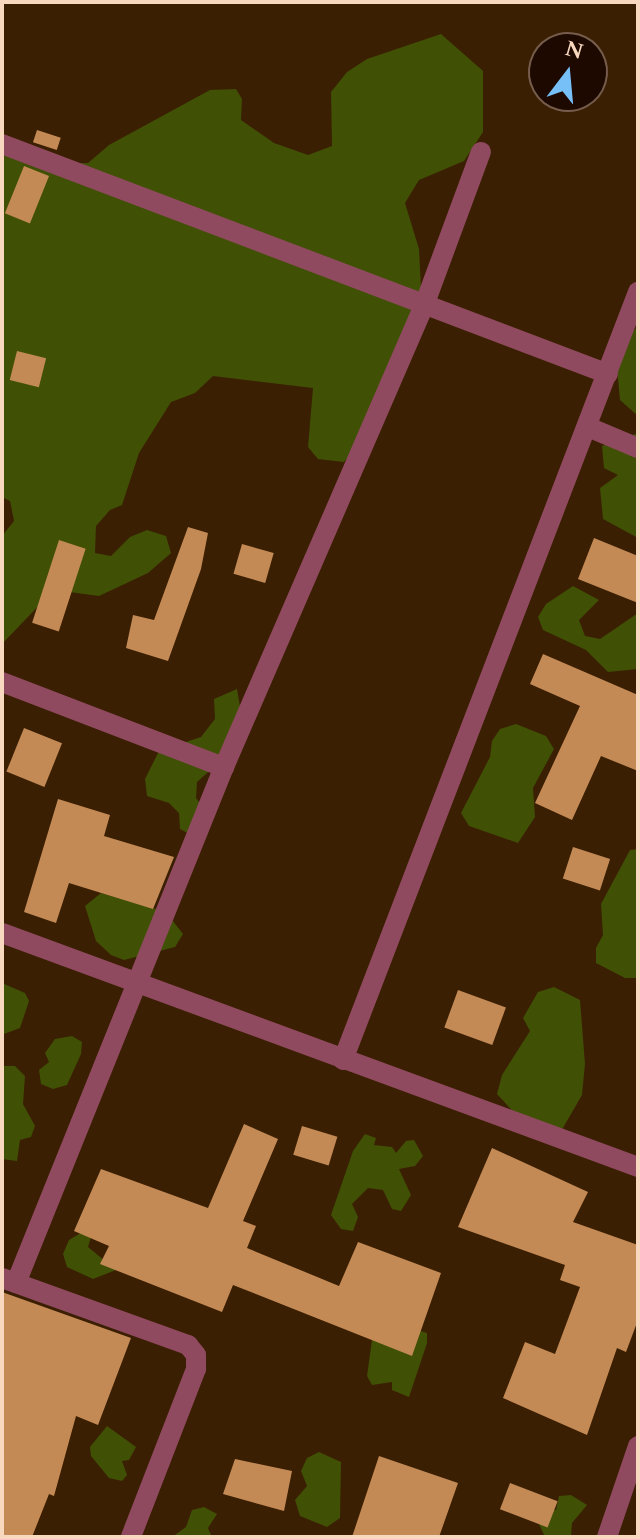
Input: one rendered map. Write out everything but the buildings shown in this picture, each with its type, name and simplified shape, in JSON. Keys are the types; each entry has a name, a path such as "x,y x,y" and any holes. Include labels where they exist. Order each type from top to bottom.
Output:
{"street":[{"path":"2,144 608,374"},
{"path":"131,1537 196,1369 196,1355 188,1345 9,1280 137,984 224,767 425,303 481,152"},
{"path":"343,1060 638,292"},
{"path":"588,427 638,448"},
{"path":"2,682 224,767"},
{"path":"2,933 638,1167"},
{"path":"607,1537 638,1446"}],"green space":[{"path":"441,34 483,71 483,132 464,161 419,180 405,203 419,249 421,288 371,431 344,462 318,459 308,447 313,388 213,376 195,393 171,402 139,453 122,505 110,510 96,526 95,553 111,556 130,537 147,530 166,536 171,553 148,573 99,596 62,591 47,597 2,644 2,536 14,521 10,501 2,497 2,147 53,164 88,163 109,145 210,90 236,89 242,99 241,120 274,143 308,155 332,146 331,92 347,72 367,59"},
{"path":"638,322 638,416 620,400 614,334 635,330"},
{"path":"638,433 638,538 603,519 600,488 618,475 604,468 602,446"},
{"path":"573,586 599,600 579,620 585,636 600,639 638,613 638,669 608,672 586,650 543,630 538,617 546,604"},
{"path":"237,689 242,718 216,765 197,782 196,798 209,815 193,836 180,829 179,813 169,803 147,796 145,779 159,751 201,737 215,719 214,699"},
{"path":"516,724 546,736 554,749 533,788 535,817 518,843 469,826 461,813 490,757 492,741 500,729"},
{"path":"638,849 638,978 625,978 596,963 596,948 603,935 601,904 630,850"},
{"path":"101,893 166,912 183,934 175,947 124,960 111,955 96,941 85,906"},
{"path":"2,983 25,993 29,1001 20,1028 4,1034"},
{"path":"554,987 580,1000 585,1064 582,1095 560,1133 519,1118 497,1094 502,1075 530,1031 523,1018 538,992"},
{"path":"72,1036 82,1042 81,1054 67,1085 53,1089 41,1084 39,1070 49,1062 45,1053 55,1039"},
{"path":"2,1066 15,1066 25,1076 23,1104 35,1126 31,1137 20,1140 17,1161 2,1159"},
{"path":"365,1134 376,1138 374,1145 392,1147 396,1153 406,1141 414,1140 423,1156 415,1166 399,1169 411,1195 401,1211 392,1209 383,1190 368,1188 352,1204 358,1217 353,1231 341,1229 331,1215 353,1151"},
{"path":"84,1231 91,1237 88,1247 116,1270 93,1279 67,1267 63,1254 69,1240"},
{"path":"414,1329 427,1333 427,1343 409,1397 392,1390 392,1382 372,1385 367,1376 372,1340"},
{"path":"107,1426 136,1447 129,1460 122,1461 127,1475 122,1481 109,1478 91,1456 90,1447"},
{"path":"319,1452 341,1462 340,1518 327,1527 300,1516 295,1500 307,1486 301,1471 307,1458"},
{"path":"571,1495 587,1505 572,1523 571,1537 545,1537 538,1522 546,1509 556,1510 559,1496"},
{"path":"204,1507 217,1514 208,1528 212,1537 172,1537 186,1527 192,1510"}]}
